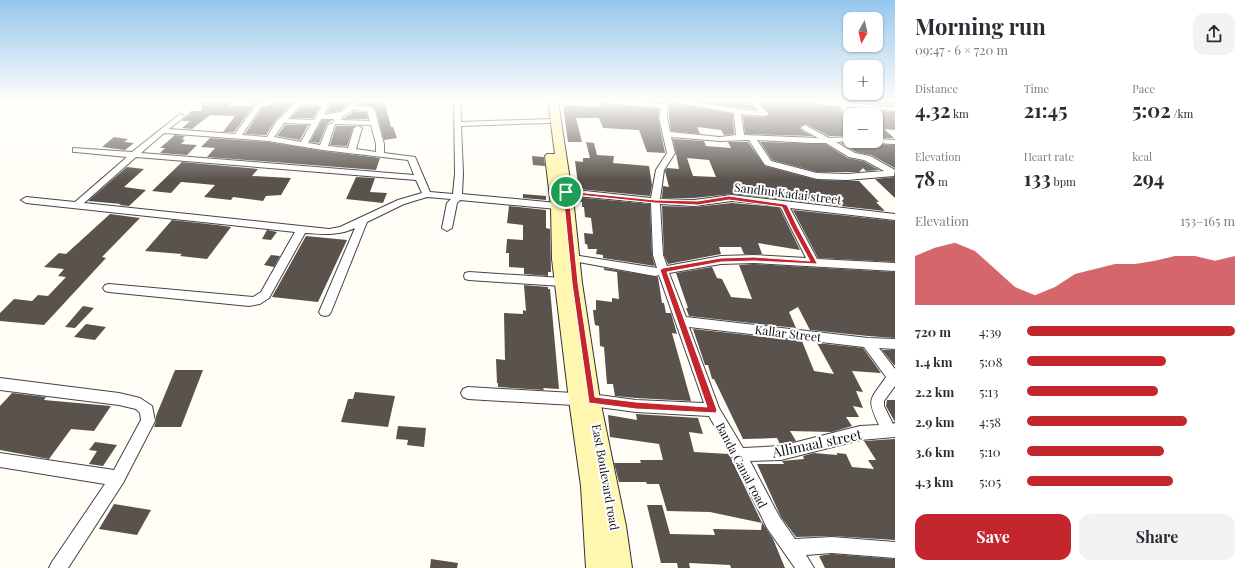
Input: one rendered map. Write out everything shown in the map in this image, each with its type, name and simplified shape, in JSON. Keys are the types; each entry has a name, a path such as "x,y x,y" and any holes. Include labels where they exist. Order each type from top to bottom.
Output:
{"main road":[{"path":"548,128 562,199 559,259 562,282 585,400 598,568"},
{"name":"East Boulevard road","path":"556,128 562,199 573,258 585,400 615,526 620,568"}],"street":[{"path":"78,205 166,128"},
{"path":"237,136 243,128"},
{"path":"268,139 277,128"},
{"path":"303,145 312,128"},
{"path":"323,148 331,128"},
{"path":"351,151 358,128"},
{"path":"375,128 380,144 380,154"},
{"path":"447,228 452,203 457,197 459,173 458,128"},
{"name":"Banda Canal road","path":"666,128 670,152 660,170 655,201 658,255 671,288 680,321 713,410 739,455 773,522 805,568"},
{"path":"738,128 740,137"},
{"path":"807,128 852,155 867,158 894,173"},
{"path":"26,200 329,232 342,230 401,202 427,194 412,159 406,157 323,148 268,139 162,131"},
{"path":"667,134 720,139 740,137 811,141 843,139"},
{"path":"752,138 768,163 805,174 836,177 894,173"},
{"path":"883,141 895,142"},
{"path":"76,150 419,178"},
{"name":"Sandhu Kadai street","path":"427,194 457,197 698,203 729,198 895,217"},
{"path":"784,205 814,263"},
{"path":"326,312 363,220"},
{"path":"109,288 249,302 256,301 265,295 301,230"},
{"path":"342,230 354,241"},
{"path":"573,258 655,272 721,260 754,259 895,266"},
{"path":"469,276 562,282"},
{"name":"Kallar Street","path":"680,321 895,344"},
{"path":"868,342 893,376 893,380 877,400 878,406 892,430"},
{"path":"0,384 119,399 140,404 147,410 148,421 118,478 58,568"},
{"path":"468,393 585,400 636,406 713,410"},
{"name":"Allimaal street","path":"739,455 781,453 860,433 892,430"},
{"path":"0,460 118,478"},
{"path":"792,548 832,545 895,550"}],"building":[{"path":"183,128 194,128 192,129"},
{"path":"226,128 237,128 234,132 223,132"},
{"path":"249,128 271,128 266,135 245,134"},
{"path":"283,128 307,128 300,140 277,136"},
{"path":"318,128 326,128 319,143 310,142"},
{"path":"336,128 353,128 347,146 330,145"},
{"path":"381,128 393,128 397,138 384,140"},
{"path":"566,128 578,128 582,142 568,142"},
{"path":"603,128 660,128 665,153 647,152 639,130"},
{"path":"671,128 697,128 700,134 671,131"},
{"path":"701,128 734,128 734,134 724,135 721,130"},
{"path":"744,128 800,128 801,130 812,136 745,134"},
{"path":"813,128 843,128 843,136 829,136"},
{"path":"883,128 895,128 895,130 884,129 894,138 883,138"},
{"path":"175,135 185,136 182,139 185,140 181,144 197,145 187,155 160,153 165,148 160,148"},
{"path":"114,137 128,139 124,142 134,143 125,150 102,147"},
{"path":"210,138 268,142 380,158 376,170 207,157 215,148 201,147"},
{"path":"673,139 704,141 706,146 731,148 728,142 748,142 765,166 817,180 859,181 879,202 876,202 885,211 732,194 694,198 662,198 663,186 669,187 665,171 667,168 679,169","holes":["687,158 709,160 716,177 693,176"]},
{"path":"586,142 594,143 597,155 614,156 613,163 649,166 652,185 650,196 578,189 580,184 578,184 575,161 583,162 583,158 590,158"},
{"path":"760,142 826,144 848,158 863,161 879,170 866,171 863,168 859,172 817,172 772,160"},
{"path":"883,144 895,145 895,168 871,155 856,152 849,148 883,148"},
{"path":"532,156 544,157 545,166 533,165"},
{"path":"182,162 258,169 252,176 291,178 281,195 266,196 263,201 233,197 231,200 204,197 215,185 193,183 181,182 171,193 152,191"},
{"path":"127,167 144,169 124,187 146,190 129,206 88,201"},
{"path":"356,177 375,178 370,192 387,193 383,203 346,199"},
{"path":"895,177 895,198 875,179"},
{"path":"523,194 546,196 546,200 523,198"},
{"path":"575,197 650,204 652,255 655,266 603,258 603,255 596,254 597,249 588,249 587,244 585,244 584,233 593,234 591,218 585,217 582,202 575,200"},
{"path":"732,203 779,207 800,250 758,243 762,254 744,254 741,247 719,247 721,254 668,264 664,255 662,206 694,207"},
{"path":"509,206 546,210 546,228 550,229 551,272 548,272 548,276 524,274 524,268 509,267 509,253 506,253 507,239 523,240 523,225 507,223"},
{"path":"793,210 895,221 895,262 818,258"},
{"path":"110,214 140,218 102,257 106,258 44,325 0,321 0,313 14,299 32,301 38,295 48,296 66,277 58,276 64,269 44,267 59,253 66,254"},
{"path":"172,220 231,227 207,259 180,256 182,254 145,251"},
{"path":"267,230 277,232 271,240 262,239"},
{"path":"306,236 347,240 318,302 272,297"},
{"path":"271,255 280,256 274,267 264,265"},
{"path":"754,264 895,272 895,338 810,330 798,307 789,312 796,328 689,316 686,308 688,308 676,273 712,267 717,278 722,279 731,297 752,299 739,265"},
{"path":"604,268 658,277 662,303 664,303 666,313 671,313 677,334 672,333 691,401 615,396 613,384 607,384 604,347 600,346 599,326 595,325 593,310 596,310 596,300 612,302 612,298 619,299 617,272 604,270"},
{"path":"524,285 548,287 548,289 550,289 559,389 543,388 544,390 498,387 496,359 505,360 504,313 523,314 523,310 526,311"},
{"path":"83,306 94,308 75,328 65,327"},
{"path":"86,324 106,327 95,340 74,337"},
{"path":"693,329 802,341 814,371 834,374 817,343 863,348 881,373 852,371 863,392 856,391 863,408 853,406 859,417 846,417 852,426 832,432 790,431 796,441 783,444 780,444 777,438 743,439 714,379 712,379 708,365 705,365"},
{"path":"882,350 895,350 895,365 894,365"},
{"path":"175,370 203,370 181,427 154,427 156,416"},
{"path":"355,392 395,396 388,427 341,422 348,399 353,399"},
{"path":"12,393 46,397 44,400 111,406 94,431 71,429 49,459 0,450 0,406"},
{"path":"887,400 895,400 895,422 886,406"},
{"path":"636,414 698,418 703,434 689,432 694,452 729,454 762,523 710,512 667,511 659,484 647,484 646,482 619,482 614,463 641,463 640,460 663,460 659,444 610,437 608,415 637,420"},
{"path":"398,426 426,428 424,447 407,445 408,440 396,439"},
{"path":"895,439 895,540 832,536 796,537 781,517 757,464 784,464 782,461 804,459 803,456 814,453 837,455 837,453 846,454 852,467 874,469 868,460 876,460 864,441"},
{"path":"95,442 117,445 103,466 89,464 97,451 89,450"},
{"path":"114,504 151,510 137,535 99,529"},
{"path":"647,505 662,505 670,534 715,535 713,529 761,530 762,522 773,539 785,568 731,568 730,565 689,563 690,568 678,568 677,563 661,563"},
{"path":"832,554 895,559 895,568 825,568 819,556"},
{"path":"431,559 458,563 457,568 430,568"}],"route":[{"path":"566,192 655,201 698,203 729,198 784,205 814,263 754,259 721,260 701,262 675,269 663,270 671,288 680,321 713,410 636,406 591,400 575,283 566,192"}]}
